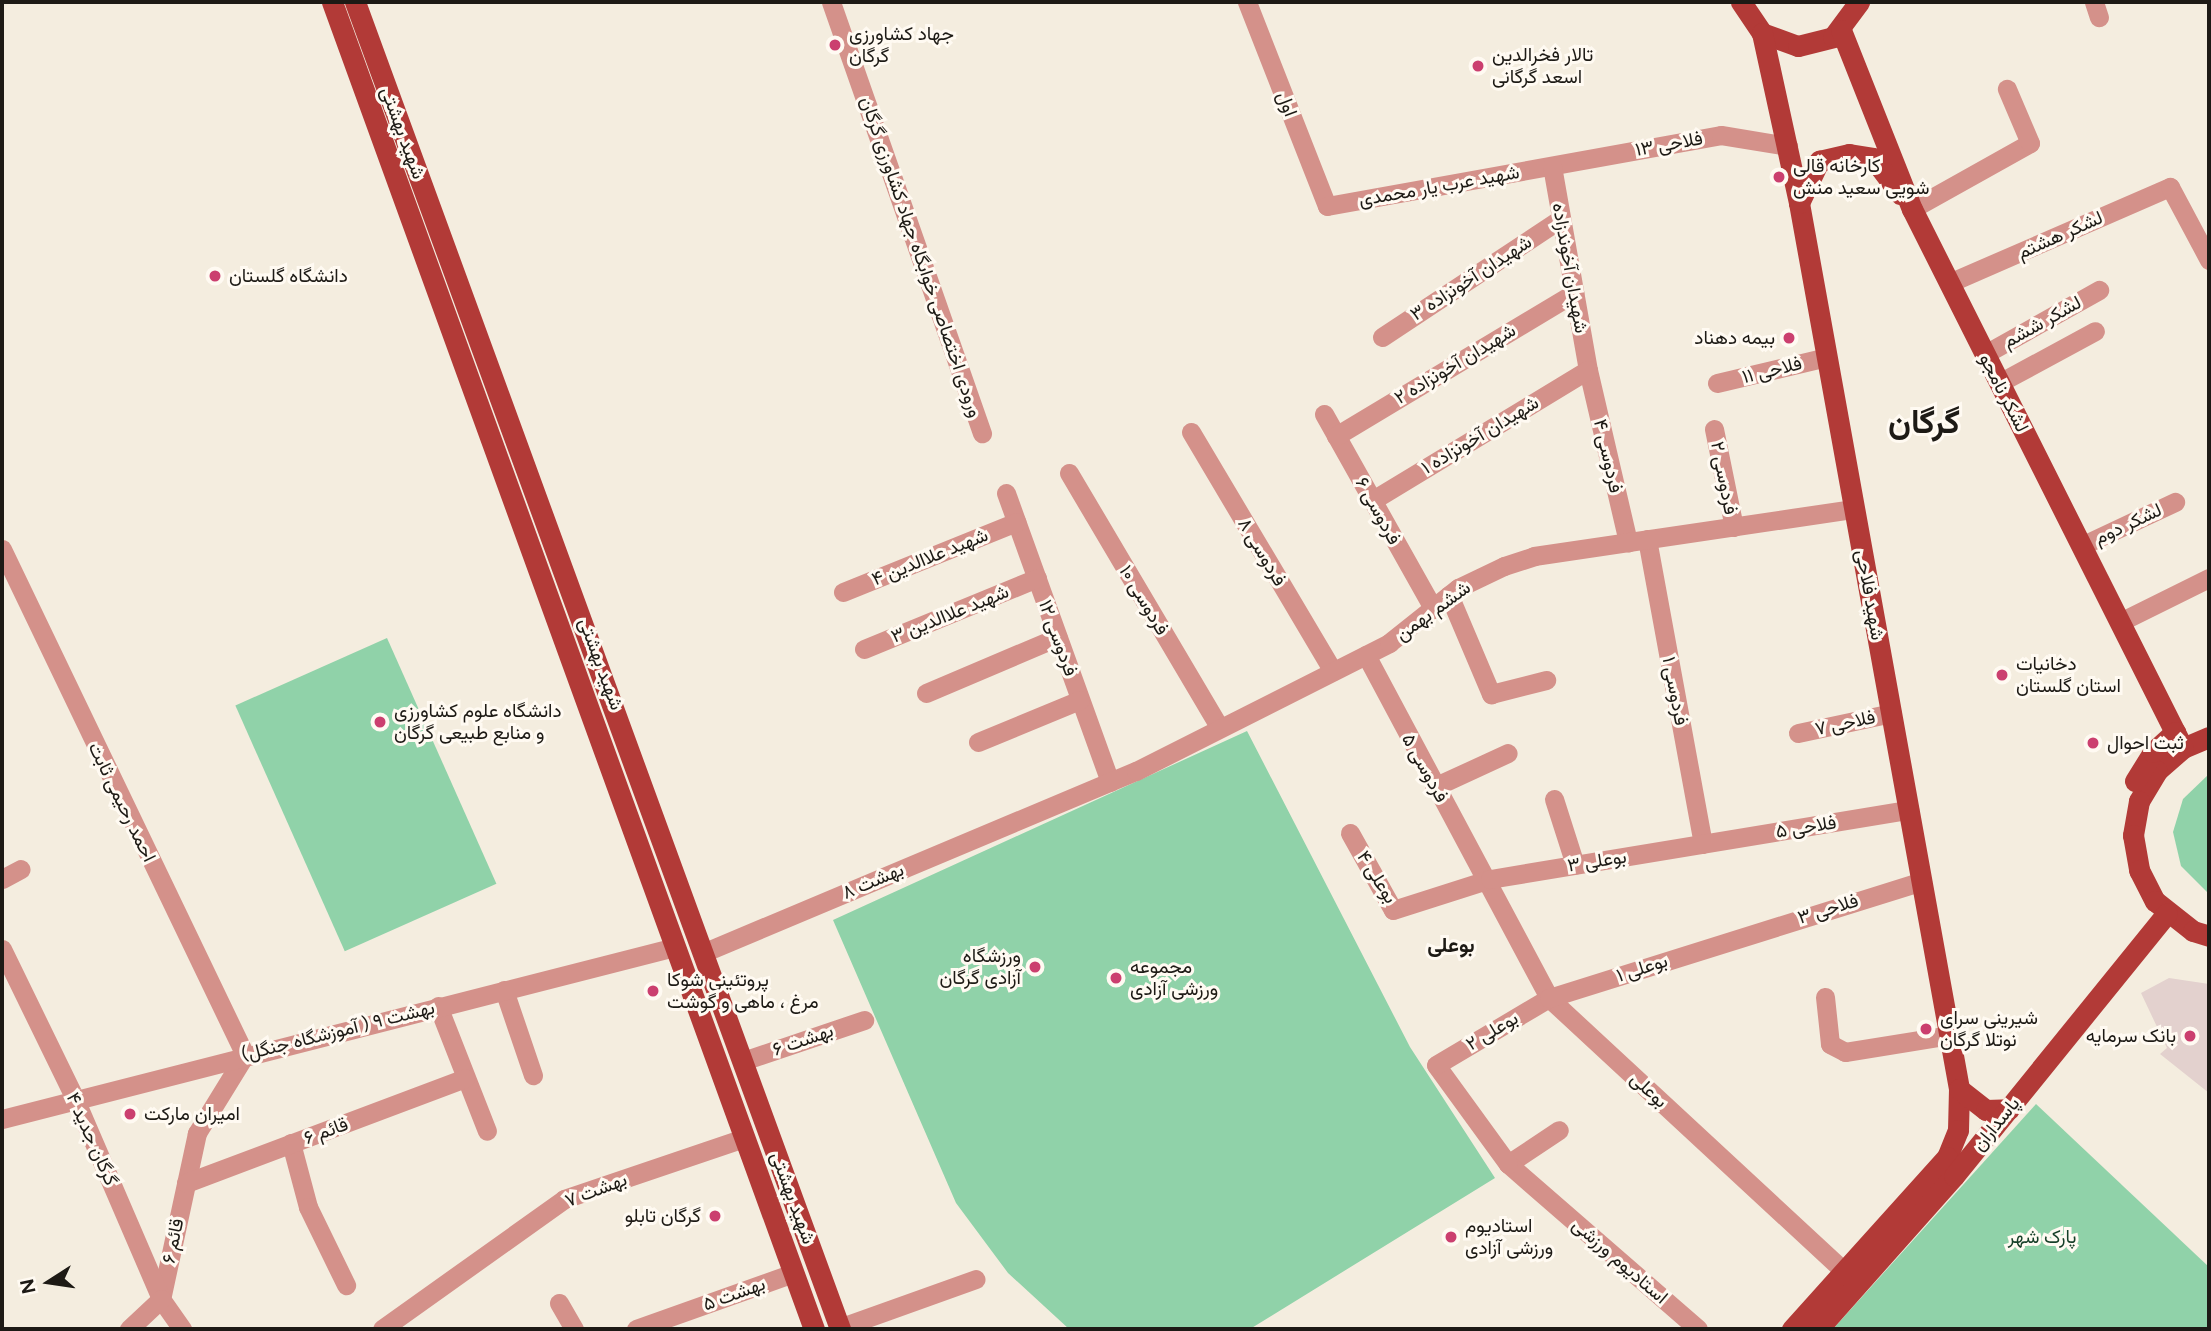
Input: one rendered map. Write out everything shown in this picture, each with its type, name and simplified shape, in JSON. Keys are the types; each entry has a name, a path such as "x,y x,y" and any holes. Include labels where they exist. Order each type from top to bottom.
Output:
{"main road":[{"name":"شهید بهشتی","path":"332,2 814,1329"},
{"name":"شهید بهشتی","path":"355,2 705,952 840,1329"},
{"path":"1741,2 1762,33 1798,46 1842,30 1859,2"},
{"name":"لشکر نامجو","path":"1842,30 1912,209 2179,740"},
{"name":"شهید فلاحی","path":"1762,33 1787,145 1827,357 1959,1088 1958,1130 1947,1157"},
{"path":"1798,203 1819,161 1849,154 1873,158 1912,209"},
{"path":"2209,737 2179,740 2147,785 2134,827 2139,870 2163,918 2209,936"},
{"name":"پاسداران","path":"1818,1329 2009,1109 2163,918"},
{"path":"1959,1088 1986,1110 2009,1109"},
{"name":"پاسداران","path":"1792,1329 1846,1273 1947,1157"}],"street":[{"name":"ورودی اختصاصی خوابگاه جهاد کشاورزی گرگان","path":"831,2 982,433"},
{"name":"اول","path":"1247,2 1327,206"},
{"path":"1912,209 2030,143 2007,89"},
{"name":"۱۳ فلاحی","path":"1552,166 1721,135 1787,145"},
{"name":"شهید عرب یار محمدی","path":"1327,206 1552,166"},
{"name":"شهیدان آخوندزاده","path":"1552,166 1588,370"},
{"name":"لشکر هشتم","path":"1950,283 2170,187 2209,260"},
{"name":"۳ شهیدان آخونزاده","path":"1382,337 1560,219"},
{"name":"لشکر ششم","path":"1985,354 2099,290"},
{"name":"۲ شهیدان آخونزاده","path":"1336,436 1574,293"},
{"path":"1999,383 2095,331"},
{"name":"۱۱ فلاحی","path":"1717,383 1827,357"},
{"name":"۱ شهیدان آخونزاده","path":"1373,500 1588,370"},
{"name":"۴ فردوسی","path":"1588,370 1637,541"},
{"name":"۶ فردوسی","path":"1324,414 1433,608"},
{"name":"۲ فردوسی","path":"1714,429 1734,527"},
{"name":"۸ فردوسی","path":"1191,432 1333,671"},
{"name":"۱۰ فردوسی","path":"1069,473 1220,728"},
{"name":"۱۲ فردوسی","path":"1006,494 1110,782"},
{"name":"لشکر دوم","path":"2081,546 2175,502"},
{"name":"ششم بهمن","path":"1042,811 1110,782 1366,655 1449,595 1534,556 1854,509"},
{"name":"۴ شهید علاالدین","path":"844,592 1016,522"},
{"name":"۱ فردوسی","path":"1637,541 1703,844"},
{"name":"احمد رحیمی ثابت","path":"2,549 245,1055"},
{"name":"۳ شهید علاالدین","path":"864,649 1037,578"},
{"path":"2120,622 2209,578"},
{"path":"1449,595 1491,694 1546,680"},
{"path":"926,693 1058,637"},
{"name":"۵ فردوسی","path":"1366,655 1434,788 1490,879"},
{"path":"978,742 1080,700"},
{"name":"۷ فلاحی","path":"1798,733 1892,713"},
{"path":"1434,788 1508,753"},
{"path":"1554,799 1574,865"},
{"name":"۵ فلاحی","path":"1703,844 1909,810"},
{"name":"۸ بهشت","path":"705,952 1042,811"},
{"name":"۴ بوعلی","path":"1350,833 1393,909 1490,879"},
{"name":"۳ بوعلی","path":"1490,879 1703,844"},
{"path":"2,879 21,869"},
{"name":"بوعلی","path":"1490,879 1527,965 1549,998 1846,1273"},
{"name":"۳ فلاحی","path":"1734,937 1922,881"},
{"name":"۱ بوعلی","path":"1549,998 1734,937"},
{"name":"بهشت ۹ ( آموزشگاه جنگل)","path":"2,1119 675,947"},
{"name":"گرگان جدید ۴","path":"2,949 75,1099 161,1299 182,1329"},
{"path":"504,990 533,1075"},
{"path":"1825,997 1830,1044 1845,1052 1950,1035"},
{"name":"۲ بوعلی","path":"1436,1065 1549,998"},
{"path":"438,1006 486,1131"},
{"name":"۶ بهشت","path":"743,1061 863,1020"},
{"name":"۶ قائم","path":"161,1299 197,1133 245,1055"},
{"name":"استادیوم ورزشی","path":"1436,1065 1508,1164 1698,1329"},
{"name":"قائم ۶","path":"186,1183 465,1079"},
{"path":"1508,1164 1559,1130"},
{"name":"بهشت ۷","path":"382,1329 564,1199 744,1138"},
{"path":"291,1143 308,1207 346,1285"},
{"name":"بهشت ۵","path":"636,1329 793,1273"},
{"path":"840,1329 976,1279"},
{"path":"129,1329 161,1299"},
{"path":"559,1303 574,1329"}],"green space":[{"path":"387,638 496,884 345,951 235,706"},
{"name":"مجموعه ورزشی آزادی","path":"1247,731 1410,1047 1495,1178 1250,1329 1069,1329 1008,1273 956,1203 833,920"},
{"path":"2209,774 2209,894 2181,866 2173,832 2183,799"},
{"name":"پارک شهر","path":"2036,1104 2209,1267 2209,1329 1833,1329"}],"building":[{"name":"بانک سرمایه","path":"2169,978 2209,984 2209,1093 2160,1054 2167,1048 2141,993"}],"place":[{"name":"جهاد کشاورزی گرگان","path":"835,45"},
{"name":"تالار فخرالدین اسعد گرگانی","path":"1478,66"},
{"name":"کارخانه قالی شویی سعید منش","path":"1779,177"},
{"name":"دانشگاه گلستان","path":"215,276"},
{"name":"بیمه دهناد","path":"1789,338"},
{"name":"دخانیات استان گلستان","path":"2002,675"},
{"name":"دانشگاه علوم کشاورزی و منابع طبیعی گرگان","path":"380,722"},
{"name":"ثبت احوال","path":"2093,743"},
{"name":"ورزشگاه آزادی گرگان","path":"1035,967"},
{"name":"مجموعه ورزشی آزادی","path":"1116,978"},
{"name":"پروتئینی شوکا مرغ‌ ، ماهی و گوشت","path":"653,991"},
{"name":"شیرینی سرای نوتلا گرگان","path":"1926,1029"},
{"name":"بانک سرمایه","path":"2190,1036"},
{"name":"امیران مارکت","path":"130,1114"},
{"name":"گرگان تابلو","path":"715,1216"},
{"name":"استادیوم ورزشی آزادی","path":"1451,1237"}],"district":[{"name":"گرگان","path":"1924,422"},
{"name":"بوعلی","path":"1451,945"}]}
